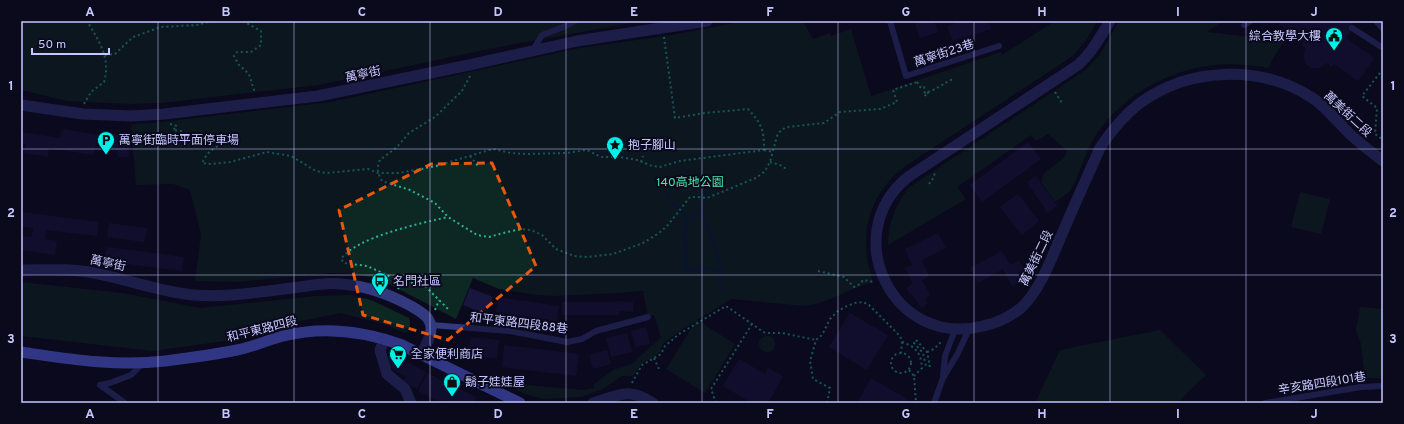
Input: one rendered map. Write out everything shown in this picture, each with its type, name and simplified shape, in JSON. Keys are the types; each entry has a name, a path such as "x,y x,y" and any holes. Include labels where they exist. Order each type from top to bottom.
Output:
{"main road":[{"name":"和平東路四段","path":"21,352 86,362 143,363 237,350 285,336 306,332 350,332 385,339 422,355 520,403"}],"street":[{"name":"萬寧街","path":"21,105 83,114 121,116 164,114 318,96 469,65 577,40 707,21"},
{"name":"萬美街二段","path":"1110,21 1095,46 1086,58 1078,65 908,177 897,186 888,199 882,212 876,240 880,269 886,284 893,295 925,322 956,330 986,326 1011,315 1030,298 1051,260 1100,148 1112,130 1140,103 1159,91 1179,82 1204,76 1228,74 1248,75 1272,80 1293,87 1312,97 1328,110 1352,136 1383,161"},
{"name":"萬寧街","path":"21,270 81,271 166,291 195,295 222,295 317,285 340,284 365,287 386,294 422,313 430,320 431,325"},
{"path":"422,355 430,333 431,325"},
{"path":"385,339 380,350 387,374 405,389 411,403"},
{"path":"592,403 626,393 644,397 653,403"}],"lane":[{"path":"533,50 542,35 575,21"},
{"name":"萬寧街23巷","path":"890,21 906,76 999,46"},
{"path":"1244,25 1250,21"},
{"path":"1376,21 1383,29"},
{"path":"1352,28 1383,48"},
{"name":"和平東路四段88巷","path":"431,325 510,331 566,342 582,339 596,331 648,317"},
{"path":"942,378 958,353 969,329"},
{"path":"934,403 942,378 945,356 956,330"},
{"path":"124,403 100,385 131,375 143,363"},
{"name":"辛亥路四段101巷","path":"1265,403 1361,387 1383,386"}],"path":[{"path":"84,104 90,92 104,82 106,67 105,55 87,21"},
{"path":"105,55 115,54 133,37 161,26 197,25 212,21"},
{"path":"243,21 260,31 261,45 251,52 237,52 234,56 239,65 249,74 255,94"},
{"path":"663,28 675,118 748,109 758,120 764,134 764,150"},
{"path":"378,174 380,160 397,147 409,133 435,117 462,91 470,77 469,65"},
{"path":"1383,69 1362,96 1377,108 1375,134 1383,140"},
{"path":"914,74 917,82 921,88 924,87 926,92 936,89 943,83 953,79"},
{"path":"167,123 177,126 173,130 181,131 181,134 226,140 213,148 202,164 230,162 267,152 291,156 316,171 326,173 368,168 378,174 382,181 410,190 435,203 448,217 477,235 489,237 521,229 531,230 542,235 556,248 574,256 600,256 613,254 643,243 659,233 668,225 690,197 707,198 756,178 769,166 777,136 781,130 786,127 824,123 840,112 880,109 898,102 894,90 917,82"},
{"path":"378,174 406,172 436,166 493,149 525,154 567,153 587,150 601,157 620,157 637,160 652,166 764,150 773,152"},
{"path":"470,156 478,166"},
{"path":"641,162 643,156"},
{"path":"770,162 780,165 788,170"},
{"path":"448,217 396,230 361,244 346,253 341,259 344,263 367,266 401,283 417,283 424,285 448,309"},
{"path":"818,270 844,277 854,287 860,284 863,280 886,284"},
{"path":"398,290 401,283"},
{"path":"435,310 439,299"},
{"path":"827,403 830,388 813,379 810,361 816,340 822,335 830,319 838,310 855,303 863,302 874,308 898,333 902,342 901,353"},
{"path":"626,393 642,365 661,354 665,346 679,334 725,305 765,333 782,333 816,340"},
{"path":"716,403 711,389 752,324"},
{"path":"916,340 927,352 930,366 926,366 923,353 914,343 916,340"},
{"path":"902,342 914,348 920,354 922,368 914,376"},
{"path":"927,352 934,349"},
{"path":"901,353 908,356 911,366 909,370 901,373 893,369 892,358 901,353"},
{"path":"654,358 660,369"},
{"path":"909,370 914,376 916,403"}],"highlighted area":[{"path":"492,163 536,266 448,340 363,315 339,210 431,164"}],"green space":[{"path":"21,21 642,21 499,47 318,85 161,103 130,104 67,101 21,90"},
{"name":"140高地公園","path":"744,21 803,21 813,39 830,33 831,36 851,29 871,96 1001,52 1002,55 1055,21 1097,21 1087,39 1073,56 907,165 893,177 883,189 869,218 866,249 873,282 823,302 805,306 732,299 697,320 735,344 705,393 666,369 696,321 678,332 663,344 657,355 641,364 633,376 622,376 603,389 581,397 542,399 523,393 492,378 494,373 526,385 584,390 594,388 594,384 613,370 632,364 661,337 654,315 648,316 643,291 553,296 536,295 499,289 473,278 456,319 376,278 346,273 330,273 239,282 195,281 201,234 190,190 173,184 136,185 131,124 153,123 331,102 580,48 672,35"},
{"path":"1119,21 1223,21 1207,32 1284,41 1272,60 1269,68 1227,64 1186,70 1149,86 1132,97 1116,111 1103,126 1091,143 1071,190 1055,202 1041,182 1044,173 1064,158 1067,151 1048,134 1036,141 1031,135 957,187 966,199 888,245 891,222 900,201 908,188 1087,69 1101,53"},
{"path":"1300,192 1330,199 1321,234 1291,227"},
{"path":"21,282 122,293 200,308 316,296 351,295 371,300 409,318 410,325 405,333 383,324 341,313 281,325 239,339 153,351 21,336"},
{"path":"1360,307 1383,309 1383,378 1365,378 1361,344 1356,330"},
{"path":"1160,330 1206,375 1177,403 1035,403 1060,350"},
{"path":"767,336 773,338 775,344 773,350 767,352 761,350 759,344 761,338"}],"building":[{"path":"914,21 934,21 938,32 920,38"},
{"path":"953,21 988,21 991,29 953,41 947,26 954,24"},
{"name":"綜合教學大樓","path":"1282,21 1351,21 1352,28 1346,38 1374,58 1358,81 1334,64 1332,67 1327,63 1319,68 1311,68 1306,64 1304,59 1306,48 1301,45 1304,42 1279,25"},
{"path":"62,129 98,135 94,155 49,148 48,157 24,153 26,144 21,143 21,132 60,138"},
{"path":"127,133 129,157 118,158 117,150 112,151 110,135"},
{"path":"1028,142 1041,159 982,202 970,185"},
{"path":"1036,176 1057,206 1048,213 1027,182"},
{"path":"1018,194 1039,221 1022,235 1000,207"},
{"path":"21,212 99,222 97,236 46,230 45,239 57,241 55,255 21,250 21,236 32,237 33,228 21,226"},
{"path":"109,223 147,228 144,242 107,237"},
{"path":"938,233 946,248 922,260 929,276 922,280 930,295 925,299 927,304 925,305 926,306 921,308 906,288 913,284 905,268 912,265 905,249"},
{"path":"107,247 184,257 182,271 105,261"},
{"path":"1002,251 1010,265 1019,261 1028,277 1012,286 1003,269 978,283 970,268"},
{"path":"470,288 493,297 486,314 463,305"},
{"path":"498,297 559,306 557,321 496,312"},
{"path":"562,302 633,302 633,312 619,311 619,315 562,315"},
{"path":"850,313 888,335 867,370 829,347"},
{"path":"646,327 650,344 635,347 631,331"},
{"path":"627,333 632,352 611,357 606,338"},
{"path":"471,337 499,340 497,358 477,357 469,354"},
{"path":"504,345 579,354 576,376 502,367"},
{"path":"607,350 611,364 593,369 589,355"},
{"path":"391,353 426,372 417,389 403,382 406,377 392,369 388,360"},
{"path":"739,359 765,374 768,368 783,376 768,403 745,403 747,400 723,386"},
{"path":"427,373 476,397 474,403 443,403 418,391"},
{"path":"871,378 910,401 909,403 857,403"}],"waterway":[{"path":"687,223 683,212 667,199 667,192 670,187 688,172"},
{"path":"701,215 705,196 704,181"},
{"path":"720,272 712,268 686,270 685,227 694,215 701,215 713,239 720,265 720,291"}],"place":[{"name":"綜合教學大樓","path":"1334,51"},
{"name":"萬寧街臨時平面停車場","path":"106,155"},
{"name":"抱子腳山","path":"615,160"},
{"name":"名門社區","path":"380,296"},
{"name":"全家便利商店","path":"398,369"},
{"name":"鬍子娃娃屋","path":"452,397"}]}
